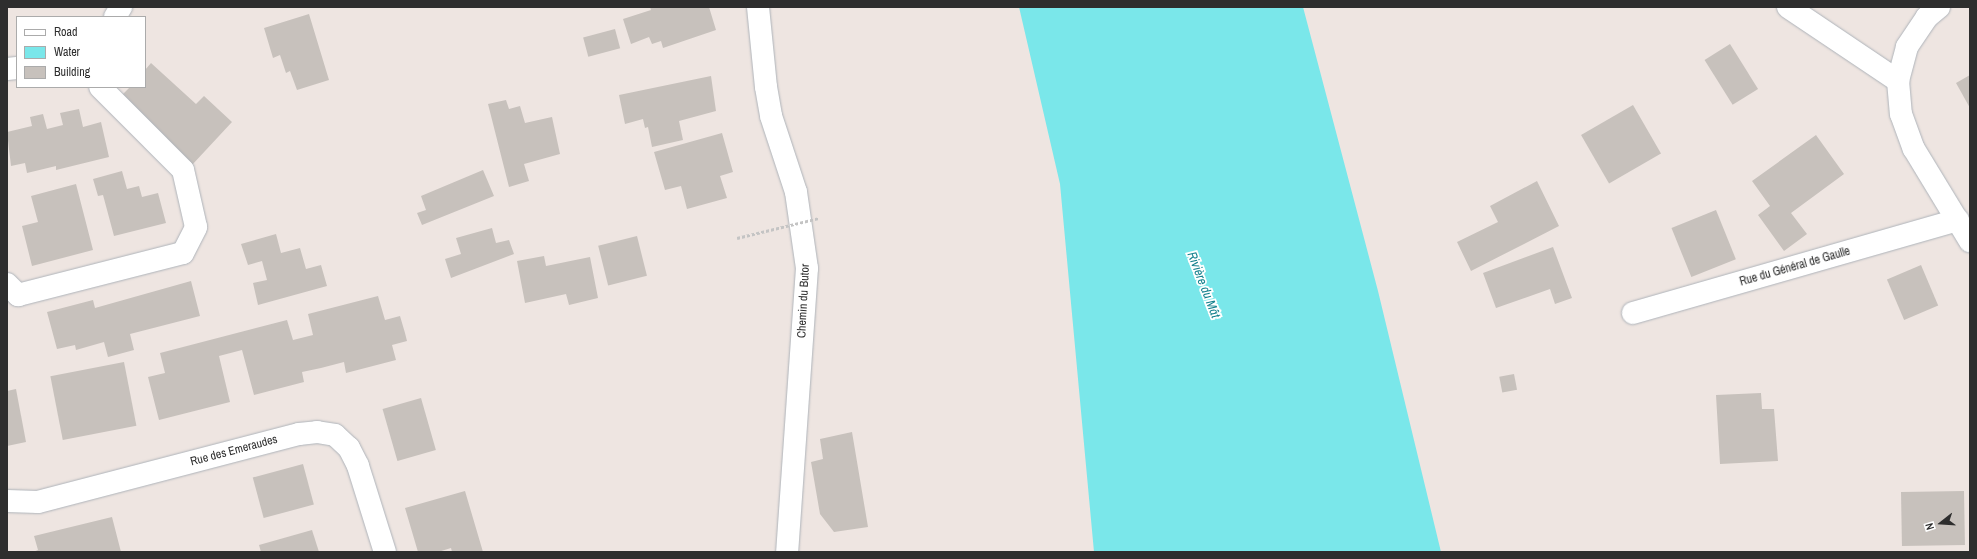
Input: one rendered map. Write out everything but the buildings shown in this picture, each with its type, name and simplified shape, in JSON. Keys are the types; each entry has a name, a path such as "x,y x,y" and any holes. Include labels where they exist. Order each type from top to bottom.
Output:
{"street":[{"path":"116,16 121,7"},
{"name":"Chemin du Butor","path":"758,7 767,94 782,153 796,192 807,268 787,552"},
{"path":"1788,7 1898,81"},
{"path":"1939,7 1927,17 1908,47 1898,81 1901,114 1914,149 1970,241"},
{"path":"7,284 18,295 183,253 196,227 183,170 101,88"},
{"name":"Rue du Général de Gaulle","path":"1633,313 1958,220"},
{"name":"Rue des Emeraudes","path":"7,501 38,502 299,434 317,432 335,435 349,448 358,466 386,552"}],"path":[{"path":"737,238 819,218"}],"water":[{"name":"Rivière du Mât","path":"1019,7 1303,7 1378,291 1441,552 1094,552 1060,184"}]}
